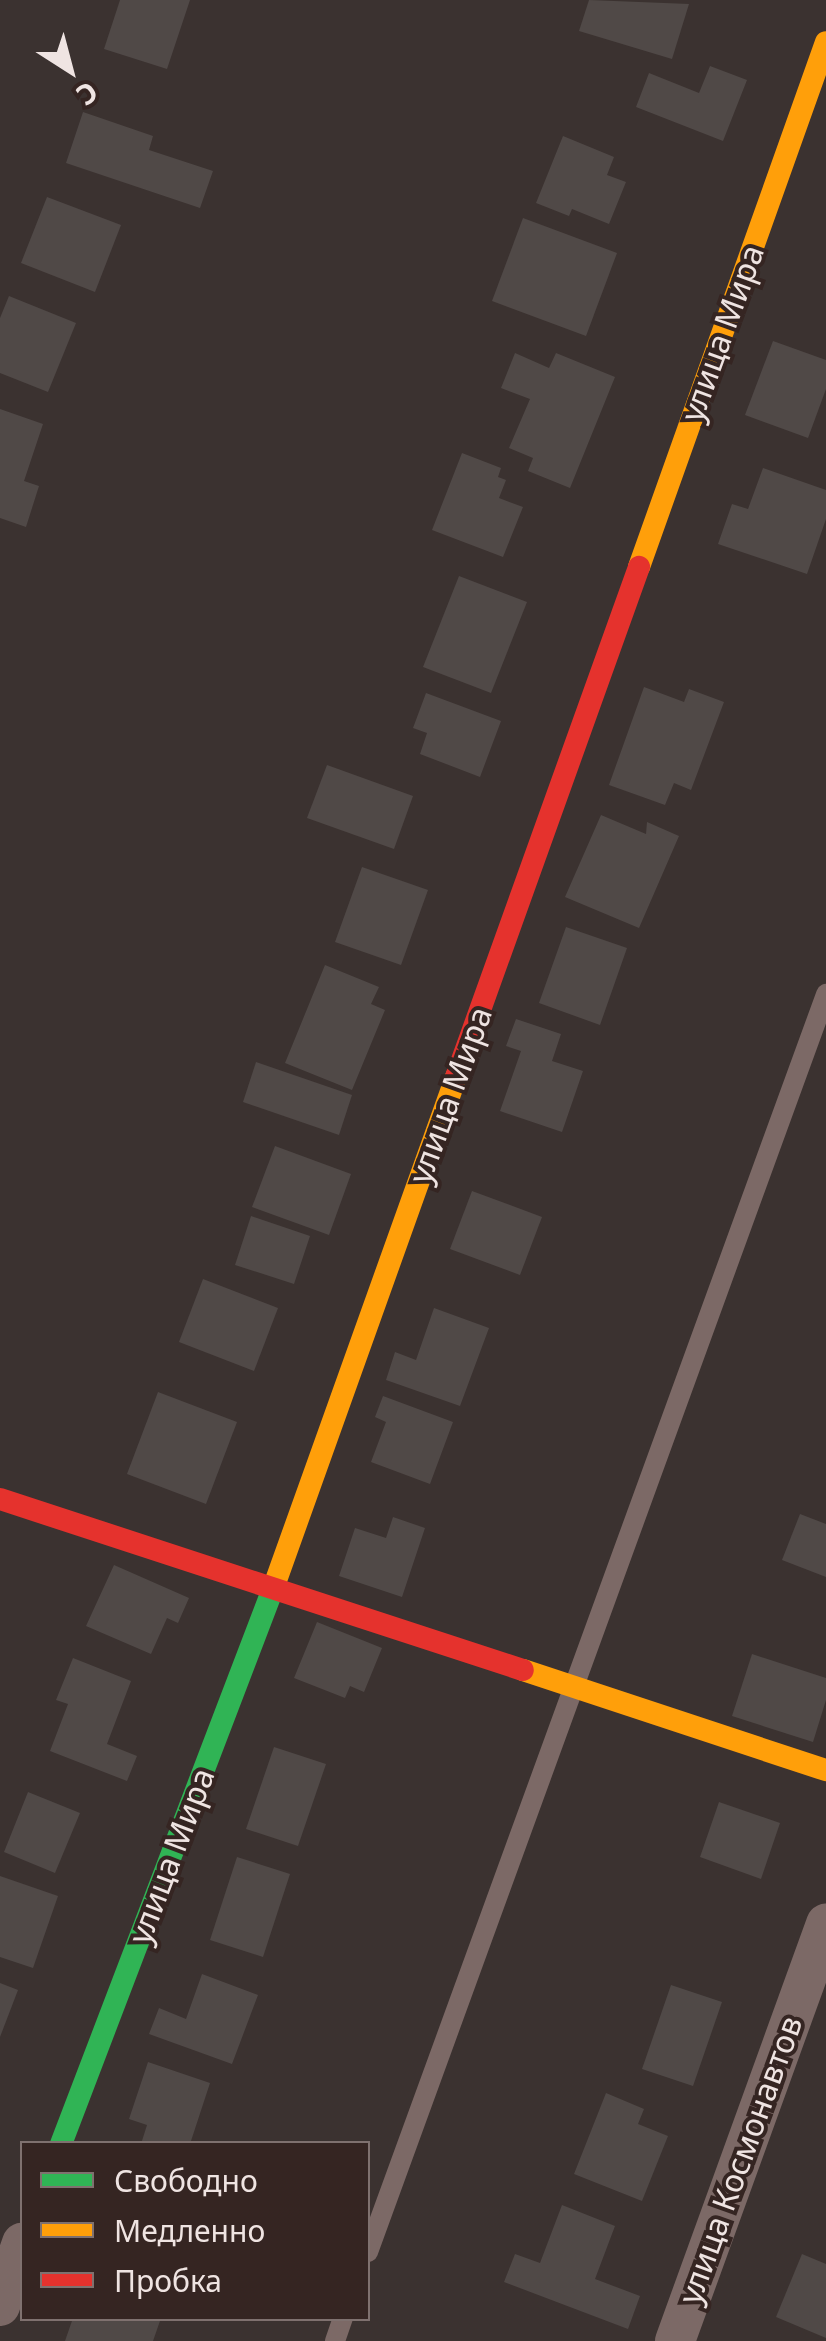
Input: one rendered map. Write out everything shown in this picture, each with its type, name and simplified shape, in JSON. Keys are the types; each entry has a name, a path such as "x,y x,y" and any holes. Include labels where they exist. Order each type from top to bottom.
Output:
{"street":[{"name":"улица Мира","path":"62,2141 272,1592 826,42"},
{"path":"0,1499 272,1592 826,1770"},
{"name":"улица Космонавтов","path":"675,2341 826,1923"},
{"path":"0,2306 20,2249"}],"lane":[{"path":"370,2246 826,994"}],"building":[{"path":"120,0 190,0 167,69 104,49"},
{"path":"589,0 689,4 672,59 579,31"},
{"path":"710,66 747,80 723,141 636,107 649,73 699,93"},
{"path":"83,112 153,136 149,150 213,171 200,208 66,163"},
{"path":"563,136 614,157 607,175 626,182 609,224 572,209 569,216 536,203"},
{"path":"47,197 121,225 95,292 21,263"},
{"path":"523,218 617,253 586,336 492,301"},
{"path":"9,296 76,323 48,392 0,373 0,318"},
{"path":"773,341 826,360 826,389 808,438 745,415"},
{"path":"515,353 549,368 556,353 615,377 570,488 528,471 533,458 509,448 530,399 501,388"},
{"path":"0,409 43,424 24,481 39,486 26,527 0,518"},
{"path":"462,453 501,468 498,477 506,480 499,498 523,507 503,557 432,530"},
{"path":"763,468 826,490 826,519 807,574 718,544 732,504 748,509"},
{"path":"459,576 527,602 491,693 423,667"},
{"path":"644,687 684,702 689,689 724,702 691,790 674,783 665,805 609,785"},
{"path":"426,693 501,721 480,777 420,754 427,733 413,728"},
{"path":"327,765 413,796 394,849 307,818"},
{"path":"601,815 646,834 647,822 679,836 639,928 565,897"},
{"path":"362,867 428,890 401,965 335,942"},
{"path":"566,927 627,948 600,1025 539,1003"},
{"path":"325,965 379,987 371,1004 385,1010 352,1090 285,1063"},
{"path":"516,1019 561,1034 552,1061 583,1071 562,1132 500,1111 521,1051 506,1046"},
{"path":"256,1062 352,1095 339,1135 243,1102"},
{"path":"275,1146 351,1174 329,1235 252,1207"},
{"path":"472,1191 542,1217 520,1275 450,1249"},
{"path":"251,1216 310,1236 294,1284 235,1265"},
{"path":"203,1279 278,1308 254,1371 179,1342"},
{"path":"434,1308 489,1328 460,1406 386,1380 395,1352 416,1360"},
{"path":"158,1392 237,1422 206,1504 127,1474"},
{"path":"383,1396 453,1422 430,1484 371,1462 386,1422 375,1417"},
{"path":"800,1514 826,1524 826,1577 782,1560"},
{"path":"393,1517 425,1528 402,1597 339,1576 355,1528 386,1538"},
{"path":"114,1565 189,1598 178,1623 167,1618 151,1654 86,1626"},
{"path":"317,1622 382,1648 364,1692 350,1686 345,1698 294,1678"},
{"path":"752,1654 826,1678 826,1700 813,1742 732,1716"},
{"path":"73,1658 131,1681 107,1744 137,1756 127,1781 50,1751 68,1704 56,1700"},
{"path":"274,1747 326,1764 298,1846 246,1829"},
{"path":"28,1792 80,1813 55,1873 4,1852"},
{"path":"719,1802 780,1823 761,1879 700,1857"},
{"path":"237,1857 290,1874 263,1957 210,1940"},
{"path":"0,1876 58,1896 33,1968 0,1957"},
{"path":"202,1974 258,1995 232,2064 149,2034 159,2008 186,2019"},
{"path":"0,1983 18,1990 0,2037"},
{"path":"671,1985 722,2002 693,2086 642,2069"},
{"path":"148,2062 210,2083 191,2141 142,2141 147,2125 129,2119"},
{"path":"606,2093 644,2109 638,2124 668,2136 642,2201 574,2174"},
{"path":"562,2205 615,2226 595,2279 640,2296 628,2329 504,2282 515,2254 540,2263"},
{"path":"802,2254 826,2264 826,2338 776,2317"},
{"path":"72,2321 160,2321 153,2341 65,2341"}],"traffic: fast":[{"path":"62,2141 274,1586"}],"traffic: slow":[{"path":"639,567 826,42"},
{"path":"274,1586 456,1077"},
{"path":"523,1670 826,1770"}],"traffic: jam":[{"path":"456,1077 639,567"},
{"path":"0,1499 523,1670"}]}
